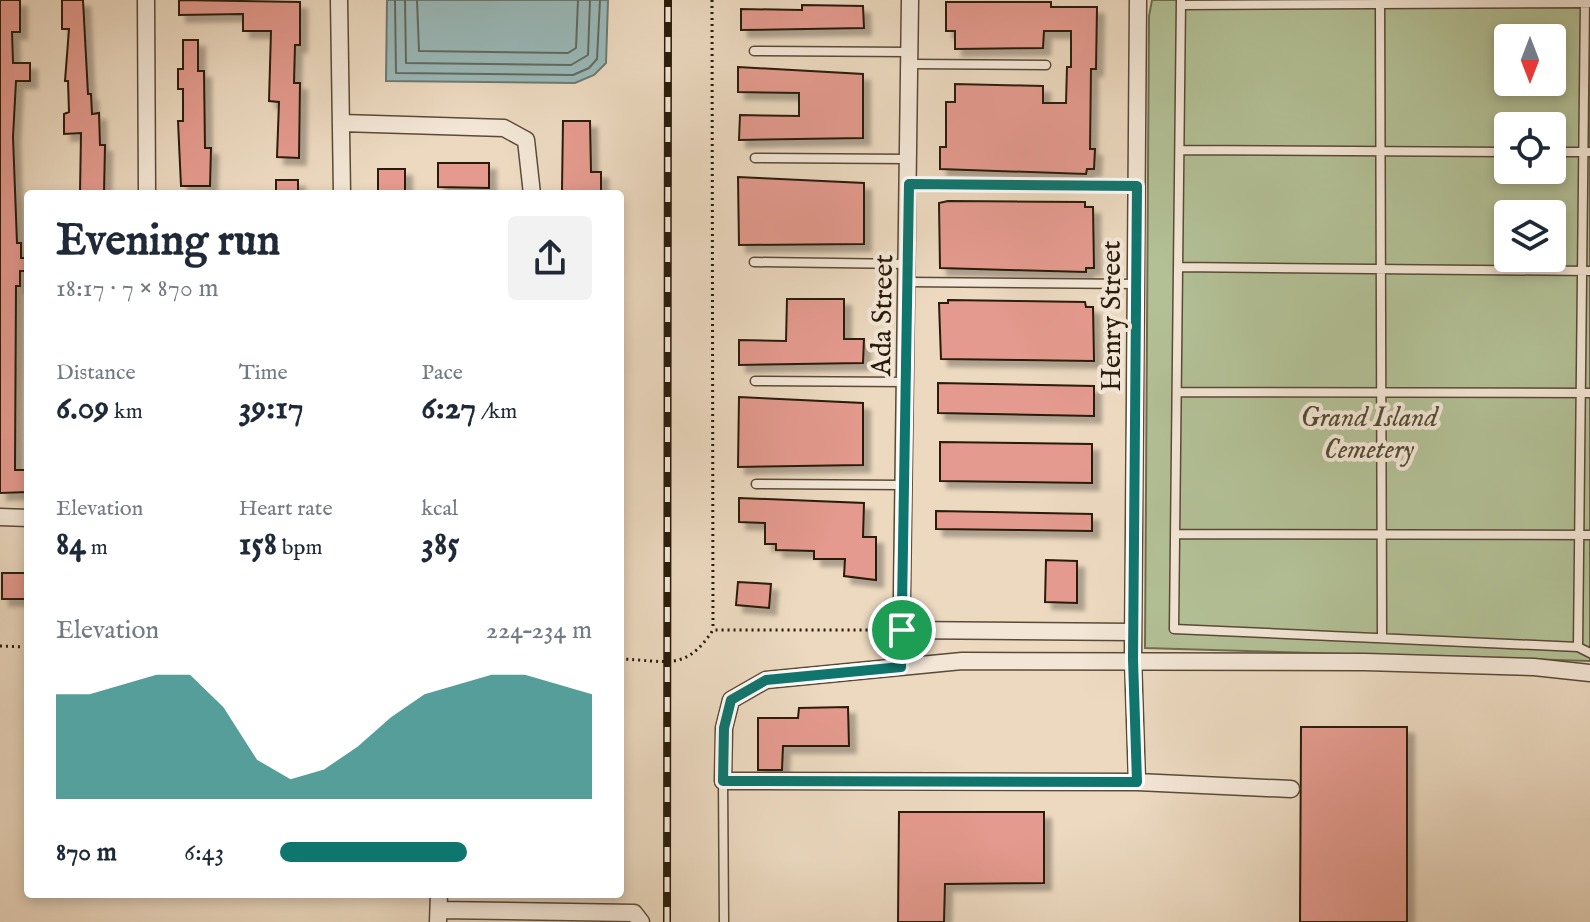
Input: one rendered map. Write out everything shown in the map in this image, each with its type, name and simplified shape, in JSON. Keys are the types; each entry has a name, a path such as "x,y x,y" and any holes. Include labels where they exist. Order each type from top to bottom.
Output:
{"street":[{"path":"146,0 147,190"},
{"path":"339,0 342,190"},
{"name":"Ada Street","path":"901,667 910,0"},
{"name":"Henry Street","path":"1137,782 1133,632 1138,0"},
{"path":"342,123 504,128 526,140 532,190"},
{"path":"0,517 24,518"},
{"path":"902,630 1133,632"},
{"path":"1291,789 1137,782 723,781 724,728 731,700 766,680 962,661 1133,659 1518,666 1590,673"},
{"path":"439,909 623,912 634,913 641,922"}],"lane":[{"path":"1380,2 1382,638"},
{"path":"1578,647 1585,393 1587,2 1181,3 1174,629 1578,647 1590,653"},
{"path":"754,51 1046,65"},
{"path":"1180,150 1494,152"},
{"path":"1566,152 1587,152"},
{"path":"755,158 910,159"},
{"path":"909,184 1137,186"},
{"path":"754,262 908,264"},
{"path":"1179,267 1586,271"},
{"path":"908,282 1136,284"},
{"path":"755,381 906,382"},
{"path":"1178,392 1585,393"},
{"path":"756,484 904,485"},
{"path":"1176,534 1590,535"},
{"path":"723,781 724,922"}],"path":[{"path":"624,659 686,660 701,649 713,630 712,0"},
{"path":"713,630 902,630"},
{"path":"0,646 24,647"}],"green space":[{"name":"Grand Island Cemetery","path":"1152,0 1590,0 1590,661 1145,648 1149,16"}],"water":[{"path":"387,0 608,0 606,63 594,75 575,83 386,81"}],"building":[{"path":"0,0 20,0 20,32 12,32 13,63 30,63 30,81 16,81 13,137 17,243 21,243 21,258 24,258 20,286 16,286 15,470 24,470 24,492 0,493"},
{"path":"62,0 83,0 88,94 91,94 92,114 99,113 100,145 105,145 104,190 80,190 81,133 64,134 64,114 69,112 68,81 65,81 69,29 62,29"},
{"path":"179,0 300,2 300,45 295,45 294,83 300,83 299,158 277,157 279,102 269,101 271,31 243,31 243,14 179,15"},
{"path":"946,2 1051,2 1051,7 1097,7 1096,69 1091,69 1090,149 1095,149 1094,169 1087,169 1086,174 940,169 940,147 946,147 946,102 955,102 955,84 1043,86 1043,103 1066,103 1067,67 1071,67 1071,31 1044,31 1043,48 955,49 955,31 946,31"},
{"path":"802,5 863,6 864,28 741,30 741,9 802,10"},
{"path":"183,40 198,40 198,71 204,71 205,148 211,148 210,186 181,186 178,121 183,121 183,89 178,89 178,69 183,69"},
{"path":"738,67 863,74 863,138 739,140 740,115 799,116 799,93 738,92"},
{"path":"563,121 590,121 591,172 601,172 601,190 562,189"},
{"path":"438,163 489,163 489,188 438,187"},
{"path":"378,169 405,169 405,190 378,190"},
{"path":"738,177 864,183 864,244 739,245"},
{"path":"276,180 298,180 298,190 276,190"},
{"path":"1085,202 1085,207 1093,207 1094,268 1086,268 1086,272 940,268 939,203"},
{"path":"787,299 844,299 844,339 864,339 863,363 739,365 739,340 786,341"},
{"path":"948,300 1085,302 1086,307 1093,307 1094,361 941,359 939,303 948,303"},
{"path":"938,383 1094,386 1094,416 938,413"},
{"path":"739,397 863,403 863,465 738,467"},
{"path":"940,442 1092,444 1092,483 940,481"},
{"path":"739,498 864,503 863,537 876,537 876,580 844,576 845,559 814,559 814,551 776,550 776,544 765,544 765,523 739,522"},
{"path":"936,511 1092,514 1092,531 936,529"},
{"path":"1046,560 1077,561 1077,603 1045,602"},
{"path":"2,573 24,573 24,599 2,599"},
{"path":"738,582 771,584 769,608 736,605"},
{"path":"848,707 849,746 783,746 782,770 758,770 758,718 798,718 799,708"},
{"path":"1301,727 1407,727 1407,922 1300,922"},
{"path":"899,812 1044,812 1044,883 945,884 944,922 898,922"}],"railway":[{"path":"667,922 668,0"}],"route":[{"path":"909,184 1137,186 1133,659 1137,782 723,781 724,728 731,700 766,680 901,667 902,630 909,184"}]}
